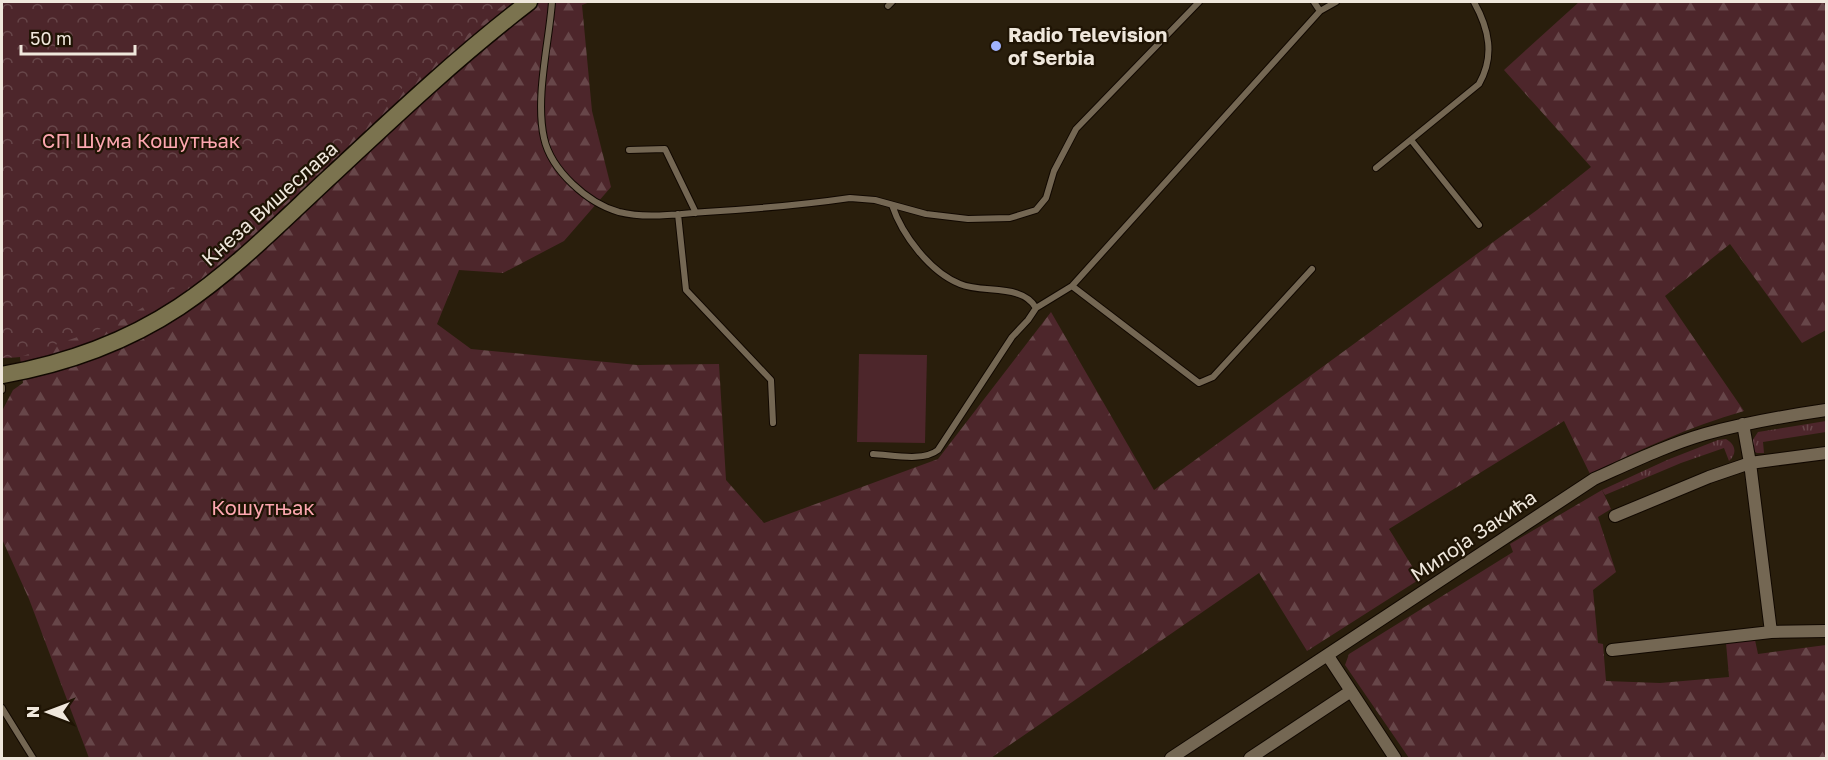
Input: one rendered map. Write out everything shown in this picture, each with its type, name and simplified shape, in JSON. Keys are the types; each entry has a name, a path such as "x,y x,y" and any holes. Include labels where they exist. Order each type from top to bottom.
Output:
{"main road":[{"name":"Кнеза Вишеслава","path":"2,375 52,364 94,350 178,307 212,283 256,247 450,67 529,2"}],"street":[{"name":"Милоја Закића","path":"1171,759 1594,479 1656,452 1703,435 1767,418 1827,410"},
{"path":"1743,424 1771,632"},
{"path":"1615,516 1750,463 1827,453"},
{"path":"1612,650 1771,632 1827,631"},
{"path":"1328,656 1395,759"},
{"path":"1250,759 1351,691"}],"lane":[{"path":"552,2 541,105 544,139 551,155 573,183 602,205 631,214 678,214 758,209 865,198 936,216 976,219 1010,218 1036,210 1046,198 1054,171 1076,129 1199,2"},
{"path":"1314,2 1320,11"},
{"path":"873,454 923,456 931,455 938,450 1012,337 1029,320 1036,308 1071,286 1320,11 1336,2"},
{"path":"1376,168 1479,84 1487,70 1489,54 1482,17 1474,2"},
{"path":"1411,140 1479,225"},
{"path":"629,150 665,149 696,213"},
{"path":"892,205 903,231 911,242 926,260 952,280 970,287 1020,294 1029,297 1036,308"},
{"path":"678,214 686,290 771,380 774,423"},
{"path":"1071,286 1199,383 1213,377 1312,269"},
{"path":"2,708 33,759"}],"green space":[{"name":"Кошутњак","path":"2,2 590,2 582,5 592,111 611,187 564,241 503,273 459,270 437,324 471,349 637,365 719,364 726,480 764,523 938,459 1051,312 1154,490 1537,210 1591,167 1504,70 1579,2 1826,2 1826,330 1802,343 1730,244 1665,296 1744,411 1666,439 1590,474 1564,421 1389,529 1420,579 1307,651 1259,573 991,758 89,758 29,599 2,539 2,411 13,390 23,383 20,357 2,358"},
{"name":"СП Шума Кошутњак","path":"2,2 507,2 395,94 236,241 192,278 115,324 20,357 2,358"},
{"path":"859,354 927,355 925,443 857,442"},
{"path":"1826,421 1826,432 1763,442 1764,453 1753,451 1752,441 1758,432"},
{"path":"1726,439 1732,443 1734,449 1734,455 1729,461 1724,448 1681,463 1605,495 1602,490 1667,460"},
{"path":"1602,490 1611,509 1598,517 1616,572 1593,590 1598,643 1603,644 1606,681 1660,683 1729,677 1726,643 1755,640 1758,654 1826,645 1826,758 1409,758 1345,665 1349,654 1513,552 1510,544"}],"place":[{"name":"Radio Television of Serbia","path":"996,46"}]}
